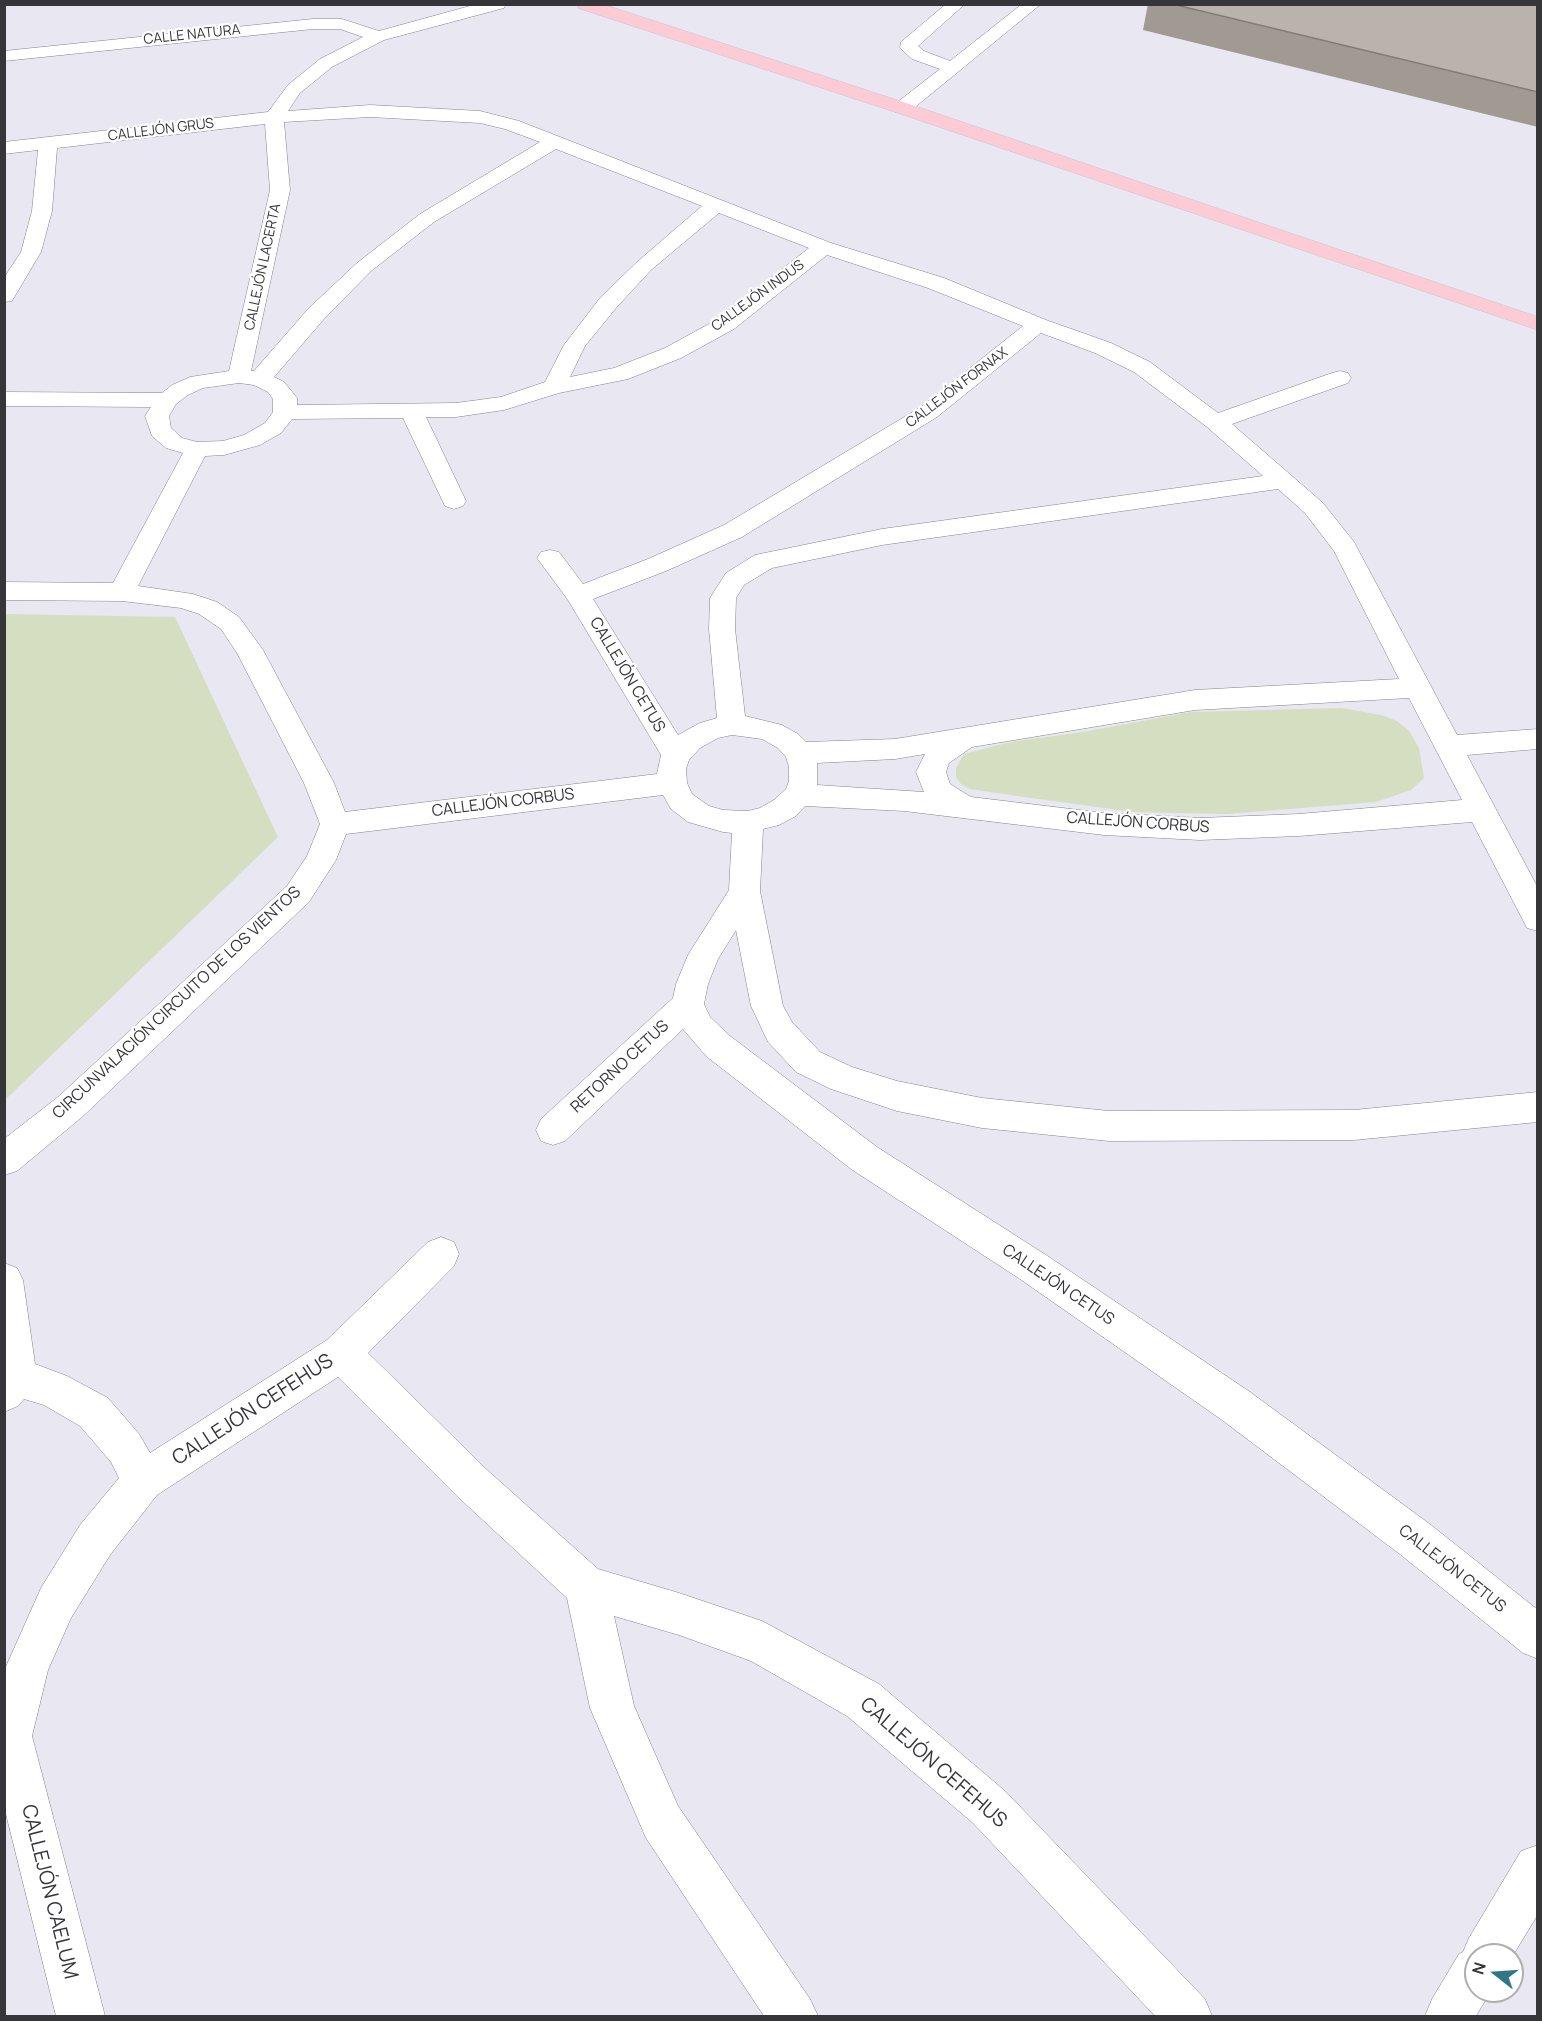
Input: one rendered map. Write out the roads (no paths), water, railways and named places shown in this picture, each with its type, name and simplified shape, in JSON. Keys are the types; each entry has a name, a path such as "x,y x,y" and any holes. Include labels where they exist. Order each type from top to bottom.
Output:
{"main road":[{"path":"584,4 902,108 1538,324"}],"street":[{"path":"274,117 294,88 326,63 378,36 498,4"},
{"path":"953,68 918,55 909,48 910,42 957,4"},
{"path":"902,108 1033,4"},
{"name":"CALLE NATURA","path":"4,56 313,24 342,24 378,36"},
{"path":"274,117 370,111 480,117 513,125 552,142"},
{"name":"CALLEJÓN GRUS","path":"4,148 274,117"},
{"name":"CALLEJÓN LACERTA","path":"250,377 280,190 274,117"},
{"path":"250,377 364,267 427,218 552,142"},
{"name":"CALLEJÓN INDUS","path":"552,142 824,247 936,283 1038,325"},
{"path":"4,296 31,252 42,211 48,143"},
{"path":"554,387 576,345 608,303 644,266 716,205"},
{"name":"CALLEJÓN INDUS","path":"285,412 456,410 504,402 554,387 620,374 673,353 726,324 824,247"},
{"path":"1038,325 1103,348 1142,367 1215,422 1314,508 1345,548 1479,810 1538,919"},
{"name":"CALLEJÓN FORNAX","path":"578,595 657,565 733,531 820,480 929,411 1038,325"},
{"path":"250,377 276,387 285,398 285,412 273,428 252,441 224,448 196,449 174,442 160,431 157,416 167,400 180,390 198,382 250,377"},
{"path":"1215,422 1284,398 1342,387"},
{"path":"4,399 167,400"},
{"path":"412,412 454,501"},
{"path":"122,592 196,449"},
{"path":"732,725 722,629 723,598 735,579 764,561 882,537 1284,481"},
{"path":"550,558 578,595"},
{"path":"4,591 122,592 184,600 208,608 230,623 249,650 319,783 335,824"},
{"name":"CALLEJÓN CETUS","path":"578,595 674,769"},
{"path":"799,753 895,749 1195,700 1417,688"},
{"path":"732,725 753,726 772,732 788,741 799,753 804,767 804,781 798,795 785,808 768,817 748,822 723,821 699,814 681,801 674,769 690,741 710,730 732,725"},
{"path":"961,805 938,790 931,772 939,756 962,739"},
{"path":"1447,746 1538,739"},
{"name":"CALLEJÓN CORBUS","path":"335,824 674,769"},
{"name":"CALLEJÓN CORBUS","path":"798,795 904,800 961,805 1104,824 1200,829 1299,825 1479,810"},
{"path":"748,822 744,891 767,1006 780,1032 808,1062 843,1079 908,1098 982,1113 1108,1126 1193,1128 1354,1125 1538,1107"},
{"name":"CIRCUNVALACIÓN CIRCUITO DE LOS VIENTOS","path":"4,1160 69,1107 298,894 321,860 335,824"},
{"path":"688,1004 692,984 704,954 744,891"},
{"name":"CALLEJÓN CETUS","path":"688,1004 698,1026 718,1046 864,1158 1032,1267 1236,1406 1416,1540 1538,1638"},
{"name":"RETORNO CETUS","path":"552,1130 688,1004"},
{"path":"783,1097 808,1062"},
{"path":"341,1353 441,1254"},
{"path":"4,1280 11,1386 53,1389 94,1412 124,1448 143,1481"},
{"name":"CALLEJÓN CEFEHUS","path":"143,1481 341,1353 472,1483 586,1587 679,1614 762,1643 863,1700 989,1807 1188,2016"},
{"name":"CALLEJÓN CAELUM","path":"80,2016 7,1738 27,1668 56,1603 95,1540 143,1481"},
{"path":"586,1587 612,1707 662,1822 793,2016"},
{"path":"1494,1941 1538,1868"},
{"path":"1449,2016 1464,1991"}]}
